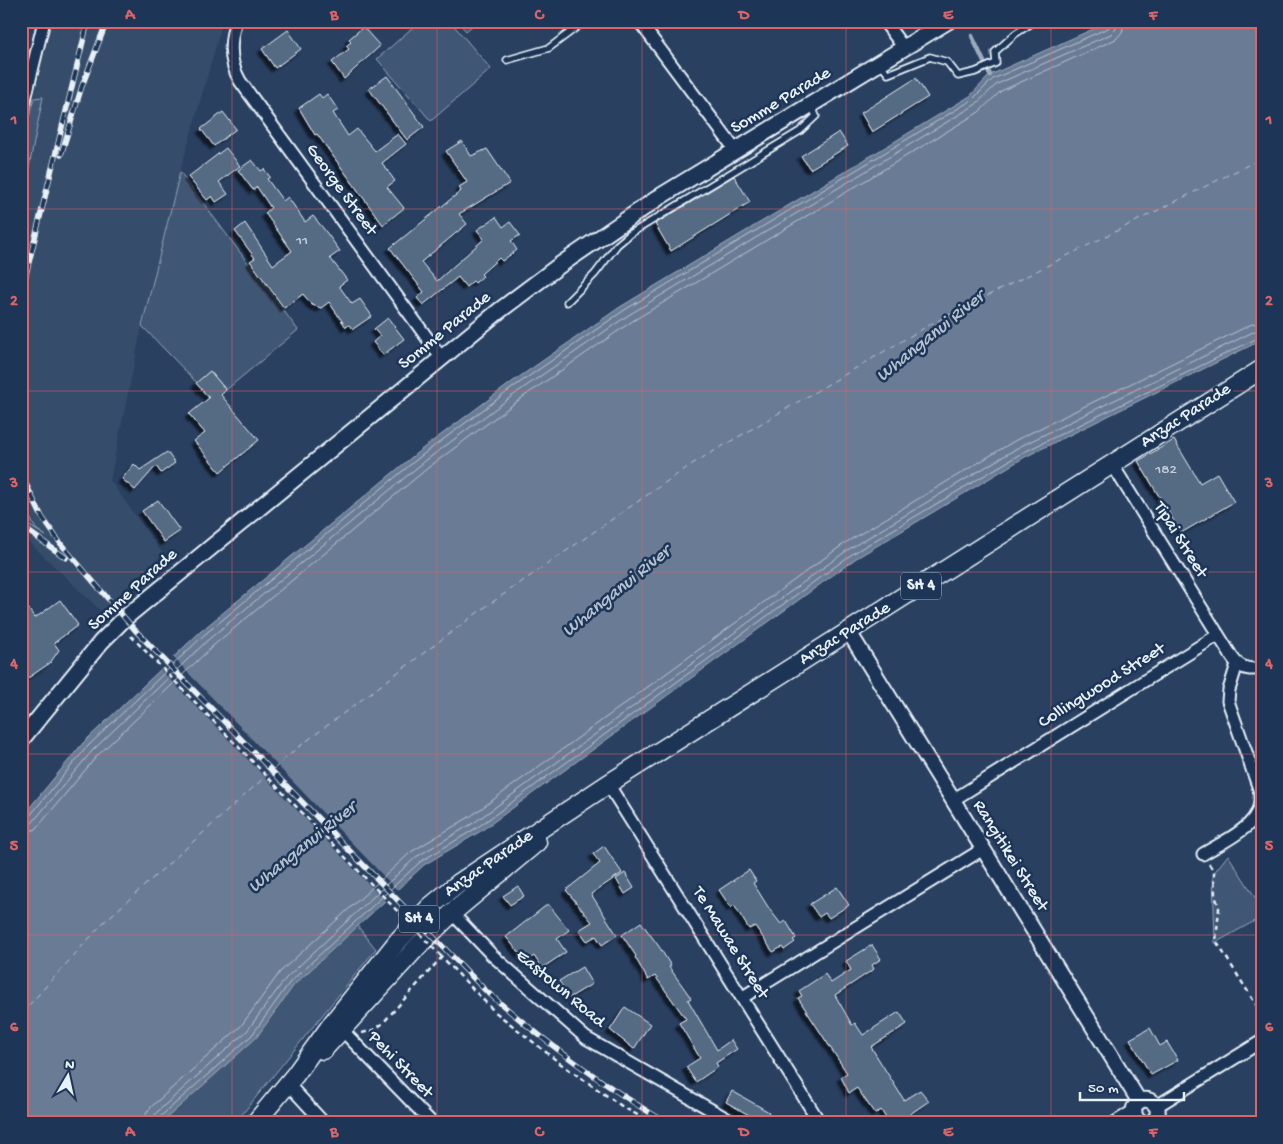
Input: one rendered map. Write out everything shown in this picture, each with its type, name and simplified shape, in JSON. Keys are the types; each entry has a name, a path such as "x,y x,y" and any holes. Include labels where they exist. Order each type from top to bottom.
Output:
{"main road":[{"name":"Somme Parade","path":"21,740 102,642 125,618 441,357 560,265 627,218 948,21"},
{"name":"Anzac Parade","path":"255,1123 291,1080 334,1021 397,942 431,906 466,878 608,784 1262,369"},
{"name":"Anzac Parade","path":"291,1080 343,1031 418,946 452,913 580,804"}],"street":[{"path":"21,116 44,21"},
{"name":"George Street","path":"236,21 232,36 231,60 240,81 441,357"},
{"path":"639,21 736,151"},
{"path":"884,21 904,48"},
{"name":"Tipai Street","path":"1112,464 1218,634"},
{"name":"Rangitikei Street","path":"849,632 1145,1117"},
{"path":"1218,634 1238,664 1249,669 1262,668"},
{"name":"Collingwood Street","path":"953,800 1218,634"},
{"path":"1203,854 1245,827 1260,811 1261,799 1259,789 1228,700 1230,685 1238,664"},
{"name":"Te Mawae Street","path":"608,784 743,997 820,1123"},
{"path":"743,997 983,849"},
{"name":"Eastown Road","path":"452,913 492,955 586,1038 734,1123"},
{"name":"Pehi Street","path":"343,1031 432,1123"},
{"path":"1114,1123 1158,1114 1157,1106 1262,1041"},
{"path":"291,1080 324,1123"}],"lane":[{"path":"506,60 550,48 585,21"},
{"path":"880,63 888,74 930,57 947,62 958,76 975,72 996,63 995,52 1015,34 1035,21"},
{"path":"567,302 595,274 622,241 642,225 800,131 816,116 811,104"}],"path":[{"path":"131,636 494,1011 560,1064 623,1107 652,1123"},
{"path":"1203,854 1214,872 1215,895 1219,908 1216,941 1262,1014"},
{"path":"343,1031 359,1034 374,1030 382,1024 442,957"},
{"path":"204,1123 212,1120 223,1123"}],"shaded area":[{"path":"52,21 223,21 180,172 142,326 110,480 163,554 101,611 27,540 21,537 21,521 41,532 36,529 21,501 21,207 42,98 34,98"},
{"path":"420,21 450,21 491,69 431,121 377,59"},
{"path":"457,21 478,21 466,31"},
{"path":"43,97 21,207 21,148 34,98"},
{"path":"180,172 298,330 226,390 210,371 197,383 142,326"},
{"path":"21,501 36,529 46,536 21,521"},
{"path":"1228,855 1262,908 1262,917 1215,943 1213,874"},
{"path":"356,924 376,949 235,1123 150,1123"}],"water":[{"name":"Whanganui River","path":"1111,21 1262,21 1262,340 1025,457 855,559 481,831 424,865 294,985 256,1038 161,1123 21,1123 21,818 83,743 201,631 418,452 512,382 620,307 970,96 990,75"}],"pier":[{"path":"172,656 399,892 387,903 159,668"}],"building":[{"path":"363,27 380,46 344,79 332,62 349,49 346,46 351,42 349,39"},
{"path":"288,30 301,49 275,68 262,49"},
{"path":"387,76 424,127 407,140 369,89"},
{"path":"916,78 928,97 872,132 861,113"},
{"path":"319,94 322,98 327,94 338,110 333,113 348,136 357,129 375,151 398,134 406,144 382,163 395,181 387,187 404,208 383,225 317,134 315,135 299,108"},
{"path":"223,112 236,129 214,146 201,129"},
{"path":"839,132 848,146 810,169 801,156"},
{"path":"462,141 471,156 487,149 510,183 459,214 467,224 421,262 437,281 484,239 477,230 496,217 503,227 510,222 520,235 511,241 517,250 502,261 499,258 481,274 483,276 475,283 473,281 466,287 458,277 423,305 417,298 424,292 390,248 461,191 459,187 467,182 446,151"},
{"path":"226,148 240,166 219,182 228,194 216,202 212,196 207,200 188,177"},
{"path":"252,160 261,171 264,169 270,177 267,179 283,201 288,197 305,222 313,216 340,251 330,258 347,280 339,286 352,304 360,299 372,316 353,329 349,325 346,327 329,302 321,308 312,305 303,294 284,308 250,261 255,258 235,231 245,223 273,265 292,251 265,213 271,208 257,187 253,190 238,170"},
{"path":"734,176 750,202 671,251 655,224"},
{"path":"388,318 404,339 383,355 373,342 380,336 374,329"},
{"path":"210,371 226,390 221,395 259,440 220,472 194,441 205,433 189,414 209,398 196,383"},
{"path":"1174,440 1200,483 1217,473 1234,502 1181,533 1138,461"},
{"path":"167,452 175,463 161,473 156,466 135,490 122,479 134,464 140,470"},
{"path":"158,500 180,531 164,542 142,511"},
{"path":"21,599 35,618 60,600 78,625 54,643 59,650 50,663 28,678 21,669"},
{"path":"604,846 622,873 591,894 617,935 602,945 596,936 587,941 579,930 592,922 566,890 600,863 593,854"},
{"path":"749,870 756,881 753,883 770,910 781,924 786,921 796,938 793,940 795,942 784,950 782,947 773,952 755,926 749,929 734,905 731,908 719,890"},
{"path":"625,873 634,888 625,894 616,879"},
{"path":"518,886 524,896 510,905 503,896"},
{"path":"837,887 849,905 829,918 825,913 819,917 810,904"},
{"path":"548,904 569,930 557,939 566,952 542,968 534,956 527,962 506,937"},
{"path":"641,922 660,948 671,966 669,967 691,998 688,1000 717,1050 731,1040 737,1049 716,1063 718,1067 696,1082 686,1067 700,1058 679,1023 686,1019 655,976 648,980 636,956 622,935"},
{"path":"872,945 881,959 872,965 874,969 835,995 852,1025 855,1023 863,1035 899,1012 907,1024 871,1047 904,1100 920,1090 929,1101 910,1114 915,1123 889,1123 881,1110 875,1114 857,1088 849,1093 841,1077 847,1073 798,998 802,996 799,991 825,974 831,983 851,970 846,961"},
{"path":"582,967 592,984 569,998 559,981"},
{"path":"625,1007 650,1024 634,1049 610,1030"},
{"path":"1150,1028 1160,1046 1167,1042 1178,1060 1151,1075 1130,1039"},
{"path":"732,1091 769,1112 763,1123 726,1102"}],"waterway":[{"path":"972,36 990,75"}],"ferry route":[{"path":"21,1014 103,923 296,749 481,610 692,464 931,324 1262,158"}],"railway":[{"path":"21,295 88,21"},
{"path":"61,155 82,86 107,21"},
{"path":"21,474 42,517 61,544 135,630 485,990 573,1061 667,1123"},
{"path":"21,526 66,558"}]}
